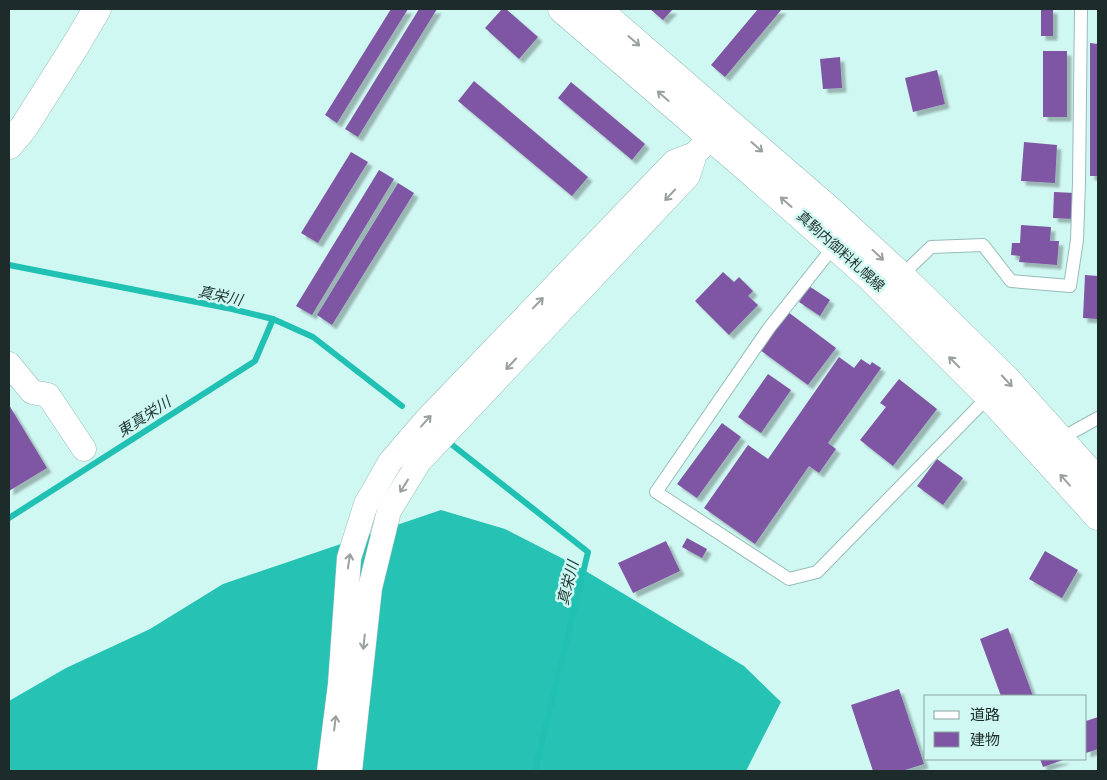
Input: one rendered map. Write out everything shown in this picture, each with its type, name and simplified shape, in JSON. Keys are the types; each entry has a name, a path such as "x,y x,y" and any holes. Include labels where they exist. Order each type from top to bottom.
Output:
{"main road":[{"path":"9,146 24,127 97,9"},
{"name":"真駒内御料札幌線","path":"562,9 835,244 869,276 989,396 1098,516"},
{"name":"真駒内御料札幌線","path":"597,9 710,137 827,208 901,276 1005,378 1098,482"}],"street":[{"path":"329,771 340,684 349,558 366,504 390,462 426,420 674,162 710,137"},
{"path":"350,771 370,588 389,511 419,462 688,176 710,137"},
{"path":"9,364 32,392 48,395 84,449"}],"lane":[{"path":"901,276 931,247 983,245 1011,280 1070,286 1078,240 1081,9"},
{"path":"835,244 769,328 656,492 789,579 817,572 989,396"},
{"path":"1060,440 1098,418"}],"shaded area":[{"path":"441,510 505,529 579,567 744,666 781,702 746,771 9,771 9,701 66,668 150,629 223,584"}],"building":[{"path":"391,9 408,9 337,123 325,115"},
{"path":"419,9 437,9 358,137 345,129"},
{"path":"502,9 506,9 538,37 519,59 485,28"},
{"path":"650,9 673,9 663,20"},
{"path":"758,9 782,9 725,77 711,65"},
{"path":"1041,9 1053,9 1053,36 1041,36"},
{"path":"1090,43 1098,44 1098,176 1090,176"},
{"path":"1043,51 1067,51 1067,117 1043,117"},
{"path":"840,57 842,88 823,89 820,59"},
{"path":"937,70 945,104 913,112 905,78"},
{"path":"474,81 588,177 572,196 458,101"},
{"path":"571,82 645,144 632,160 558,98"},
{"path":"1024,142 1057,145 1055,183 1021,181"},
{"path":"351,152 368,162 318,243 301,233"},
{"path":"379,170 394,179 312,315 296,306"},
{"path":"398,183 414,193 332,325 317,315"},
{"path":"1054,192 1075,193 1074,219 1053,218"},
{"path":"1021,225 1051,227 1050,241 1059,241 1057,265 1019,262 1020,256 1011,255 1012,243 1020,243"},
{"path":"723,272 734,282 739,277 753,291 748,296 758,305 729,335 695,301"},
{"path":"1085,275 1098,276 1098,319 1083,318"},
{"path":"809,286 830,300 820,316 799,302"},
{"path":"788,312 836,348 808,385 760,350"},
{"path":"839,357 854,368 861,359 870,365 872,362 881,368 828,443 836,449 819,473 809,466 755,544 704,508 748,445 768,459"},
{"path":"768,374 791,390 761,433 738,417"},
{"path":"899,379 937,409 893,466 860,440 886,407 880,403"},
{"path":"9,405 47,468 9,491"},
{"path":"722,423 741,437 697,498 677,484"},
{"path":"937,459 963,478 943,505 917,486"},
{"path":"687,538 707,549 702,558 682,547"},
{"path":"666,541 680,571 633,593 618,563"},
{"path":"1045,551 1078,570 1062,598 1029,579"},
{"path":"1008,628 1033,695 1001,695 980,639"},
{"path":"899,689 924,764 902,771 873,771 851,705"},
{"path":"1098,717 1098,749 1087,753 1087,721"},
{"path":"1040,760 1063,760 1043,767"}],"waterway":[{"name":"真栄川","path":"9,265 232,309 273,319 313,337 402,406"},
{"name":"東真栄川","path":"9,518 255,361 273,319"},
{"name":"真栄川","path":"446,440 588,552 535,771"}]}
